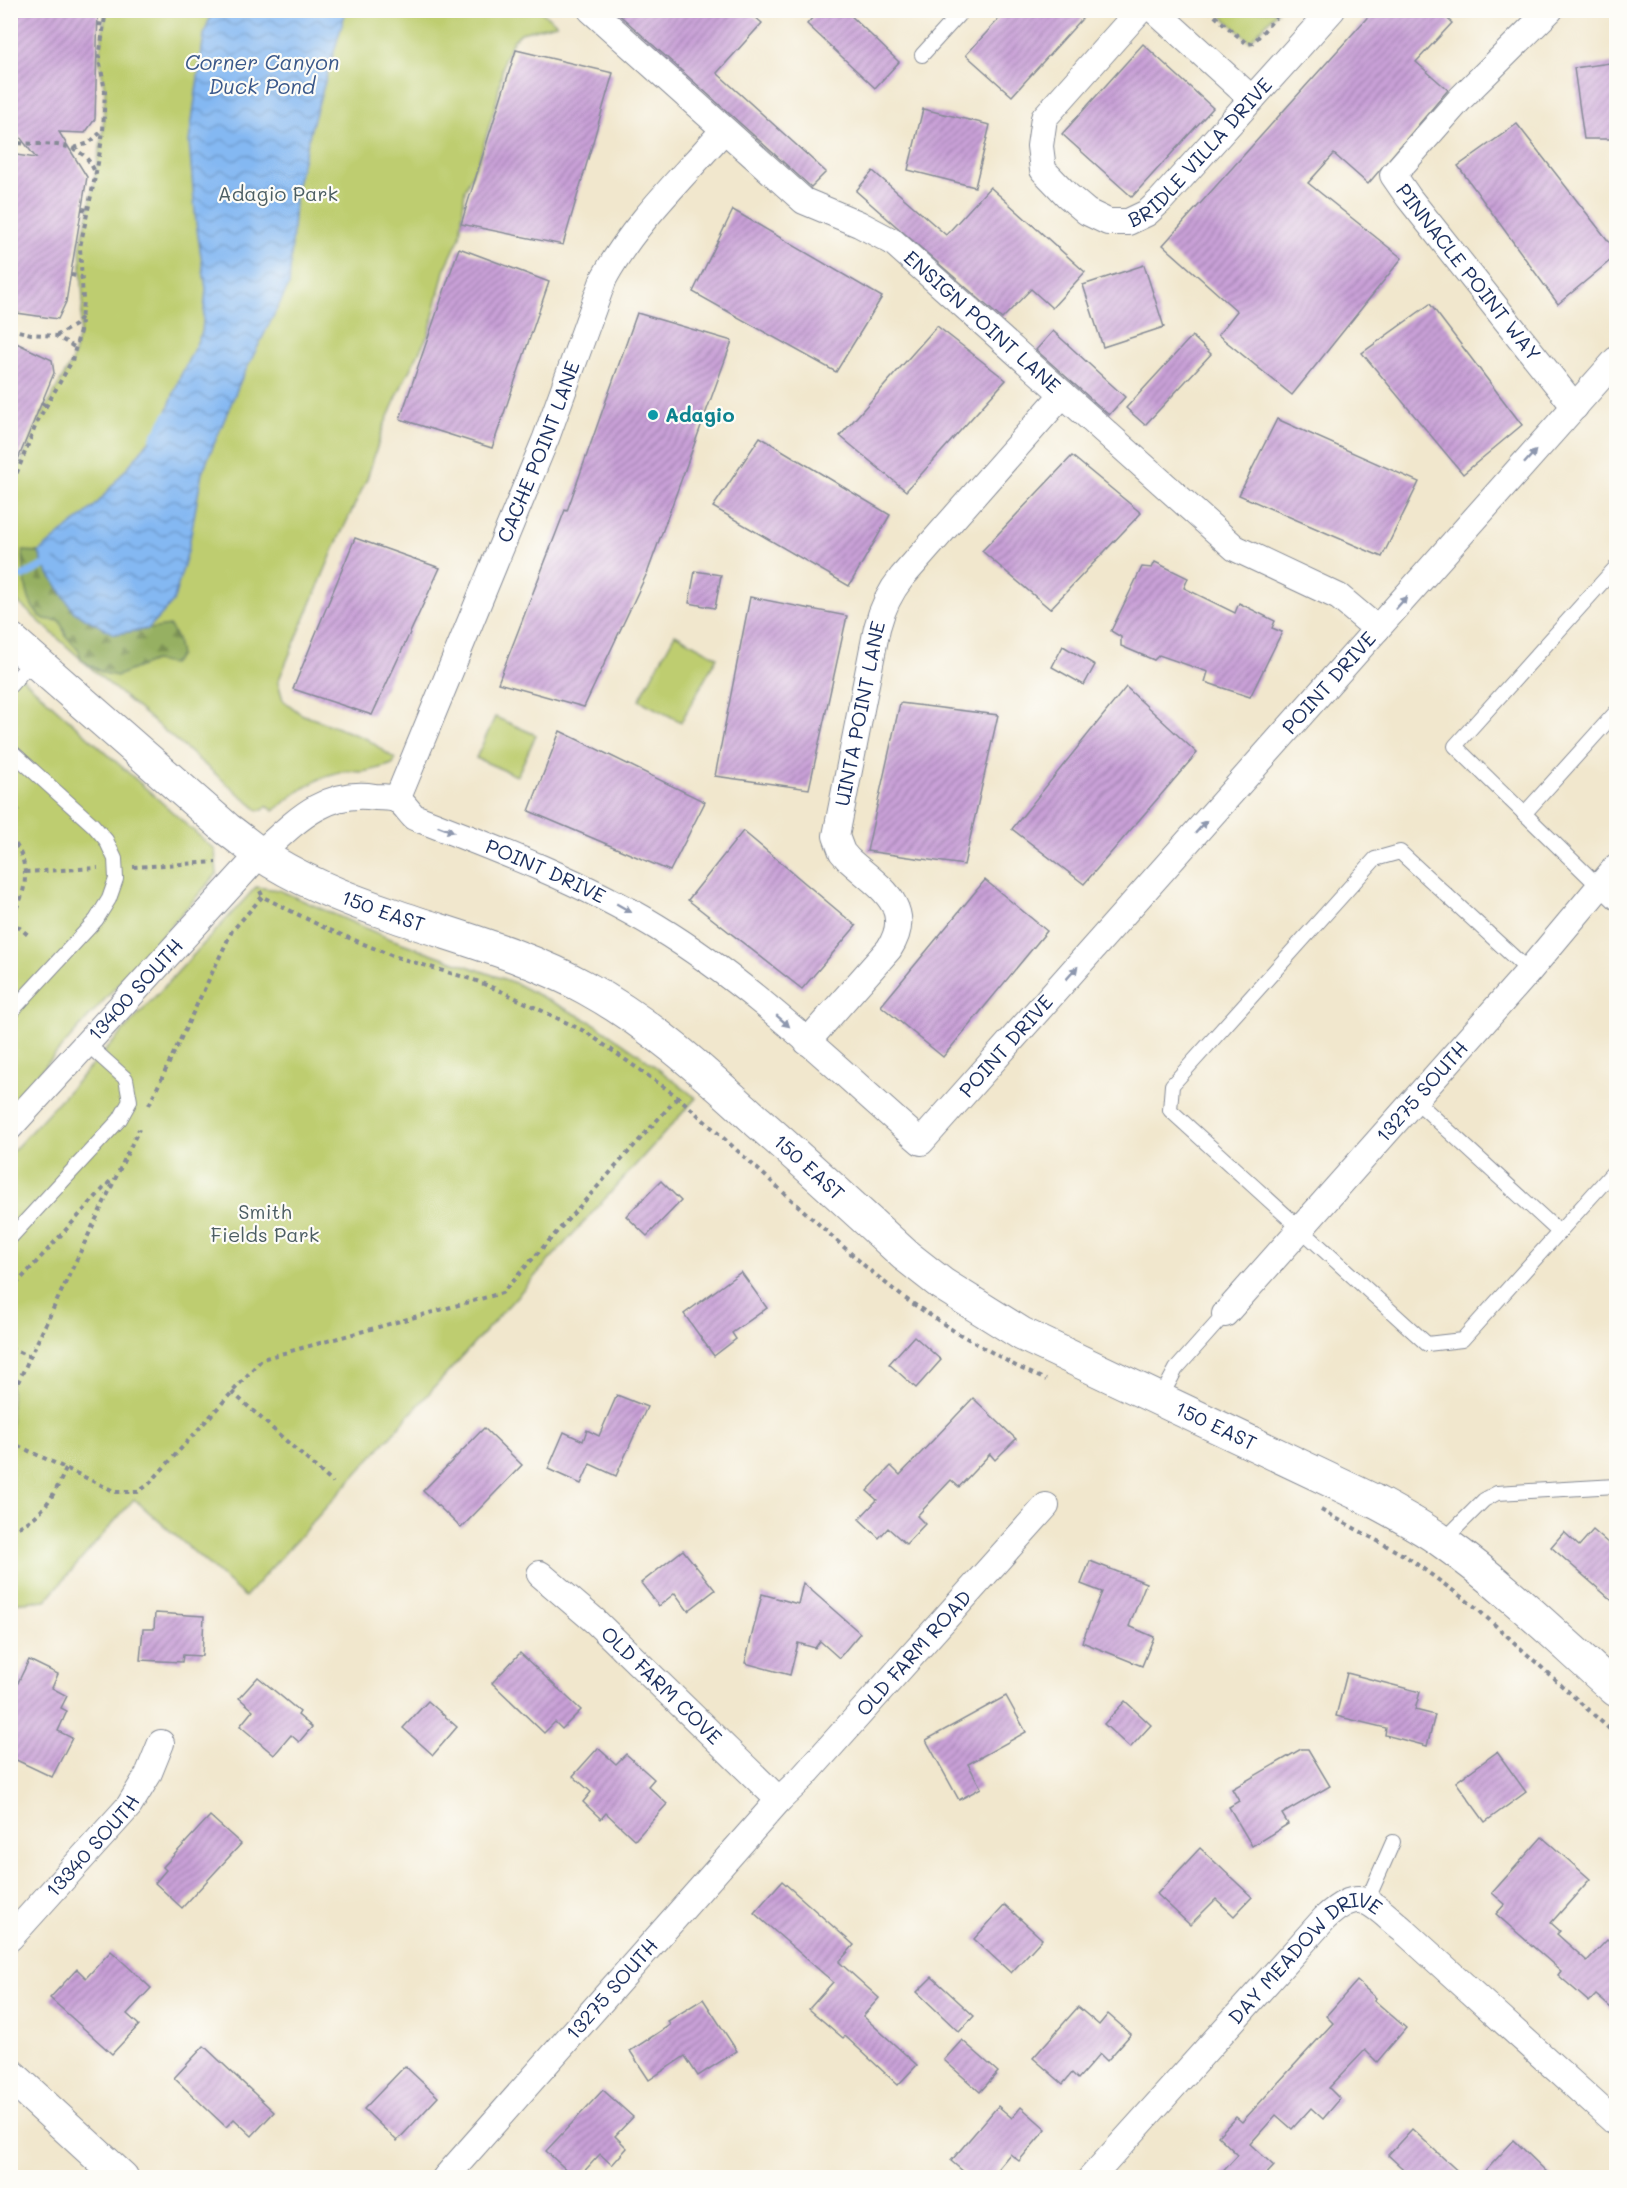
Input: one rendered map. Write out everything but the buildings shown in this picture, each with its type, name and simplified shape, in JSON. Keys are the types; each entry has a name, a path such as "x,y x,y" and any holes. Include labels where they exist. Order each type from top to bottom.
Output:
{"street":[{"name":"ENSIGN POINT LANE","path":"591,10 723,131 804,201 860,224 893,242 1236,548 1339,597 1377,629"},
{"name":"BRIDLE VILLA DRIVE","path":"1140,10 1044,118 1040,147 1043,170 1087,212 1108,222 1128,222 1147,213 1160,201 1332,10"},
{"path":"1154,10 1252,99"},
{"name":"PINNACLE POINT WAY","path":"1550,10 1461,98 1394,175 1409,198 1575,407"},
{"name":"CACHE POINT LANE","path":"397,800 546,438 604,278 630,236 723,131"},
{"name":"POINT DRIVE","path":"397,800 414,817 595,892 658,928 717,968 807,1042 921,1142 1617,360"},
{"name":"UINTA POINT LANE","path":"807,1042 889,949 898,930 898,911 893,901 848,859 842,852 836,836 877,628 886,602 892,589 902,577 1063,394"},
{"name":"150 EAST","path":"22,649 227,829 260,854 350,899 393,916 505,951 596,994 633,1017 680,1052 905,1255 942,1284 1022,1334 1372,1500 1442,1541 1510,1595 1617,1690"},
{"path":"260,854 295,821 310,810 326,803 362,795 397,800"},
{"name":"13400 SOUTH","path":"10,1127 260,854"},
{"name":"13275 SOUTH","path":"1225,1314 1529,971 1608,894 1617,867"},
{"name":"OLD FARM ROAD","path":"779,1800 803,1777 1046,1506"},
{"name":"OLD FARM COVE","path":"540,1574 595,1621 779,1800"},
{"name":"13340 SOUTH","path":"10,1938 129,1806 148,1775 161,1743"},
{"name":"13275 SOUTH","path":"445,2178 779,1800"},
{"name":"DAY MEADOW DRIVE","path":"1091,2178 1325,1918 1345,1902 1356,1899 1368,1901 1403,1930 1617,2123"},
{"path":"10,2075 122,2178"}],"lane":[{"path":"922,55 963,10"},
{"path":"1608,894 1455,746 1617,567"},
{"path":"10,686 22,649"},
{"path":"1524,814 1617,712"},
{"path":"10,750 93,825 106,840 115,859 116,879 109,899 96,920 10,1013"},
{"path":"1529,971 1400,852 1375,859 1172,1085 1170,1110 1427,1344 1462,1340 1617,1169"},
{"path":"10,1238 120,1119 130,1101 126,1079 86,1043"},
{"path":"1414,1100 1559,1232"},
{"path":"1160,1399 1176,1369 1225,1314"},
{"path":"1442,1541 1484,1500 1497,1493 1617,1486"},
{"path":"1368,1901 1393,1842"}],"path":[{"path":"10,490 18,463 72,361 76,348 81,316 80,247 96,176 103,130 105,91 99,58 106,10"},
{"path":"1208,10 1247,44 1253,43 1281,10"},
{"path":"98,24 105,25"},
{"path":"10,146 18,143 74,148 89,143 103,130"},
{"path":"10,138 18,143"},
{"path":"74,148 89,159 96,176"},
{"path":"82,209 89,210"},
{"path":"71,275 82,277"},
{"path":"56,336 75,325 81,316"},
{"path":"10,329 56,336 76,348"},
{"path":"41,403 47,406"},
{"path":"10,816 19,808"},
{"path":"10,837 16,843 23,858 26,874 20,903 10,919 28,935"},
{"path":"10,1442 116,1492 138,1492 149,1484 262,1359 502,1293 678,1097 586,1032 531,1005 474,980 393,956 325,928 263,897 232,931 147,1110"},
{"path":"10,1399 142,1121"},
{"path":"10,1291 117,1174"},
{"path":"10,1348 30,1357"},
{"path":"232,1392 333,1483"},
{"path":"10,1530 32,1520 50,1500 66,1469"}],"green space":[{"name":"Adagio Park","path":"539,10 557,24 521,33 513,41 504,59 497,100 480,157 465,190 460,237 444,271 429,333 383,428 367,479 336,544 278,682 283,700 301,714 367,739 395,759 393,764 373,770 347,771 327,776 299,791 274,811 267,806 263,810 258,810 102,678 11,596 10,489 38,421 72,361 80,331 83,300 80,247 103,131 105,91 99,58 106,11"},
{"path":"1216,11 1278,11 1250,41"},
{"path":"23,551 39,552 44,566 114,634 170,626 177,639 180,656 172,664 154,661 117,676 103,673 81,660 79,651 66,636 60,621 45,619 33,607 26,589"},
{"path":"675,634 717,657 681,722 639,700"},
{"path":"11,668 215,850 217,874 11,1104"},
{"path":"495,717 536,735 517,776 476,758"},
{"name":"Smith Fields Park","path":"256,887 279,890 388,938 515,983 595,1024 639,1054 696,1098 245,1597 134,1499 46,1600 11,1603 11,1153"}],"water":[{"name":"Corner Canyon Duck Pond","path":"212,11 346,11 296,188 289,285 241,380 202,473 188,551 173,602 148,629 114,634 74,612 44,566 39,552 96,505 161,427 180,377 202,332 206,289 196,223 189,142 204,35"}],"waterway":[{"path":"154,438 168,415"},
{"path":"23,576 51,562"}],"place":[{"name":"Adagio","path":"653,415"}]}
